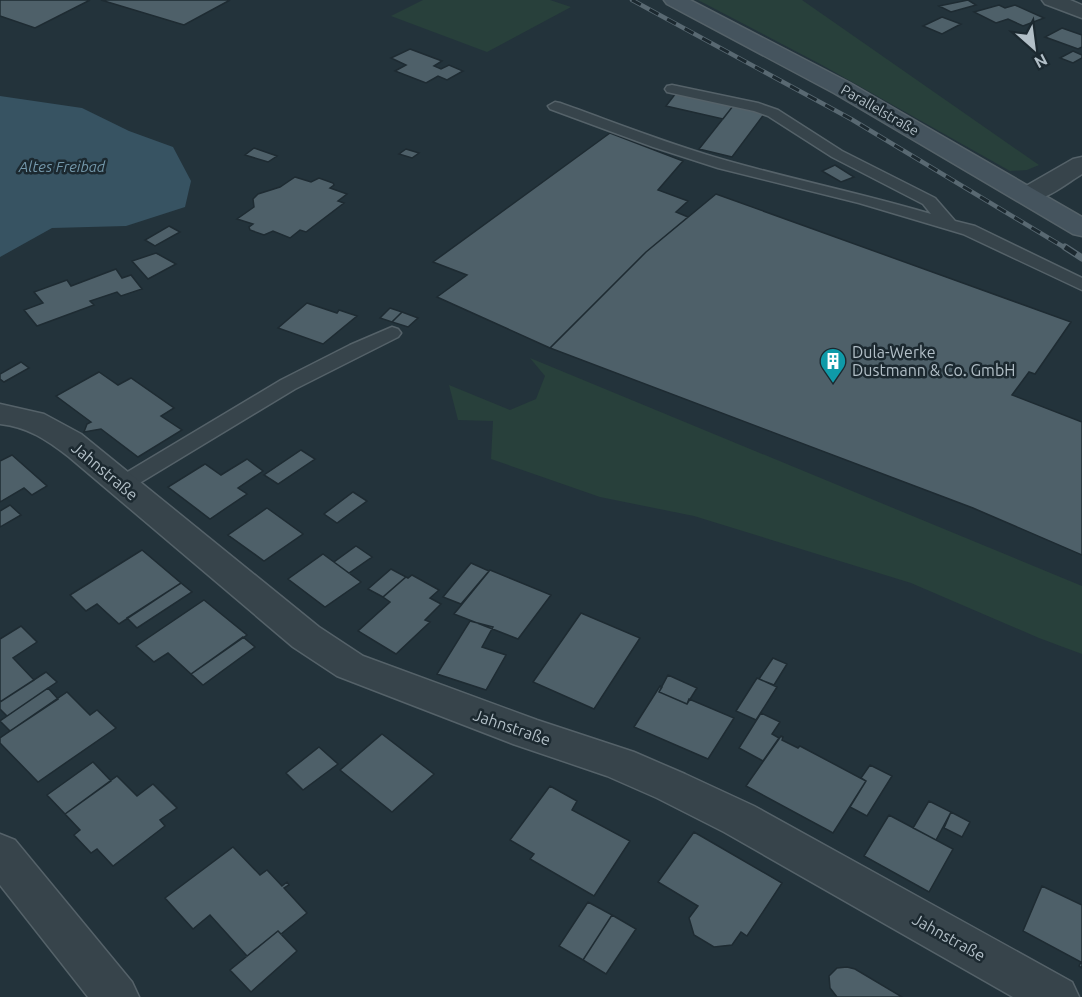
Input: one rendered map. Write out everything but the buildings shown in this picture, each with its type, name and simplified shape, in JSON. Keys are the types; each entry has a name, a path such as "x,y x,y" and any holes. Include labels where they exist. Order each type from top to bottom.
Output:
{"main road":[{"name":"Parallelstraße","path":"674,0 842,88 1082,228"}],"street":[{"path":"1052,0 1082,12"},
{"path":"1028,195 1082,164"},
{"name":"Jahnstraße","path":"0,414 27,417 52,429 80,449 306,637 350,666 527,733 620,764 671,786 739,819 1056,997"},
{"path":"0,853 116,997"}],"lane":[{"path":"672,88 758,107 773,113 837,154 929,201 949,224"},
{"path":"555,106 658,144 724,165 864,199 969,230 1082,285"},
{"path":"121,484 192,444 297,378 353,349 392,333"}],"green space":[{"path":"423,0 550,0 571,7 487,52 391,16"},
{"path":"698,0 802,0 1039,165 1027,170 1010,171 822,65"},
{"path":"530,358 1082,586 1082,654 911,583 694,516 600,497 491,459 493,421 458,420 449,385 510,410 536,399 545,376"}],"water":[{"name":"Altes Freibad","path":"0,96 82,108 129,131 173,147 191,181 185,207 126,226 52,228 0,257"}],"railway":[{"path":"632,0 851,119 1067,249"},
{"path":"1065,247 1082,258"}],"place":[{"name":"Dula-Werke Dustmann & Co. GmbH","path":"833,384"}]}
